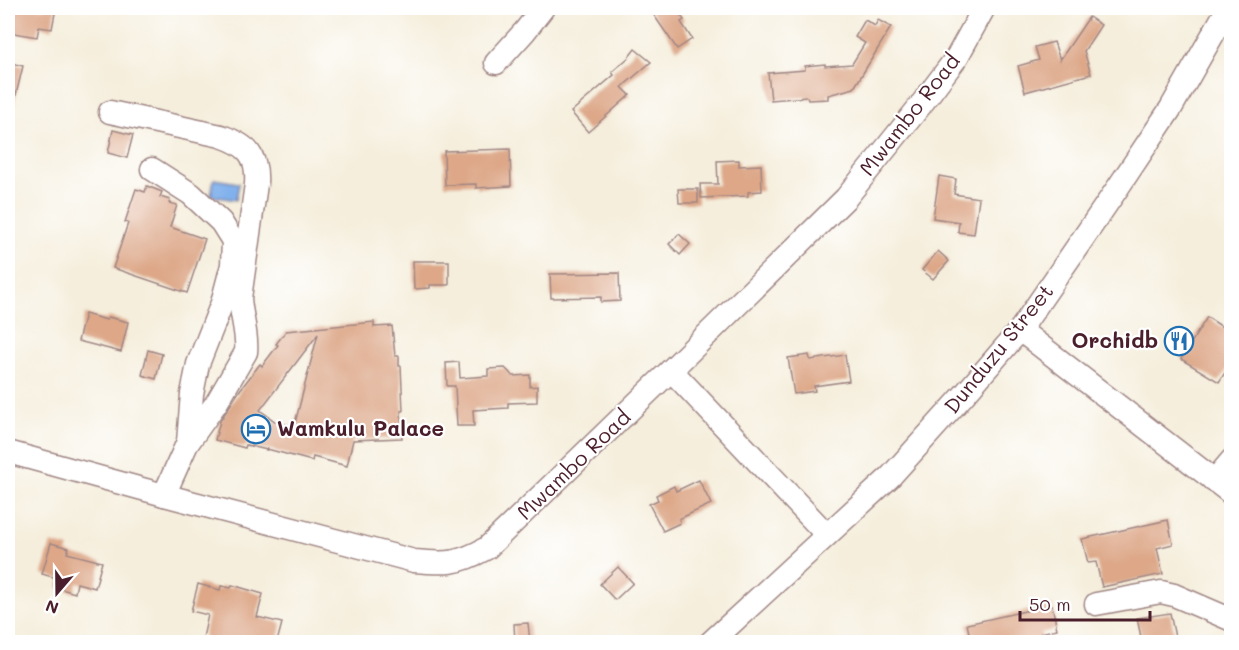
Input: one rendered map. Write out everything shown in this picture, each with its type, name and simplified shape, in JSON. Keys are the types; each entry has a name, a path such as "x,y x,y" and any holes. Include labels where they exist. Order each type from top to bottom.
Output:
{"street":[{"path":"496,63 543,8"},
{"name":"Mwambo Road","path":"8,452 414,561 451,563 470,557 487,548 846,198 957,57 984,8"},
{"name":"Dunduzu Street","path":"711,642 890,477 1020,330 1171,108 1228,8"},
{"path":"110,112 221,136 234,141 246,149 257,170 240,298 246,352 217,402 188,444 164,495"},
{"path":"153,169 191,194 221,222 232,242 232,265 222,303 198,364 192,394 188,444"},
{"path":"1020,330 1223,487 1232,460"},
{"path":"671,370 827,535"},
{"path":"1096,604 1161,592 1174,595 1232,620"}],"water":[{"path":"214,179 239,183 236,200 211,196"}],"building":[{"path":"8,8 56,8 52,29 39,27 37,37 8,32"},
{"path":"649,8 676,8 684,20 681,22 692,39 677,49"},
{"path":"1089,17 1101,25 1084,51 1091,74 1025,92 1018,66 1039,60 1035,47 1054,42 1060,60"},
{"path":"865,20 875,26 878,20 891,27 854,88 828,95 828,99 808,100 807,97 771,100 768,73 805,70 805,66 852,64 865,43 855,37"},
{"path":"635,49 651,62 622,87 630,95 588,132 571,112 614,75 612,72"},
{"path":"8,62 23,66 13,107 8,106"},
{"path":"113,130 133,135 127,158 108,153"},
{"path":"510,149 511,186 476,188 476,184 445,185 444,151"},
{"path":"739,160 739,166 761,165 762,191 748,192 748,196 701,198 700,184 718,184 717,161"},
{"path":"939,176 956,179 954,194 979,198 974,234 958,232 959,222 933,218"},
{"path":"147,186 162,192 160,197 177,205 170,227 205,239 187,293 113,268 128,223 125,222 136,189 145,192"},
{"path":"678,189 698,189 698,203 679,203"},
{"path":"679,234 690,244 680,255 669,244"},
{"path":"938,251 949,261 933,279 922,270"},
{"path":"413,261 449,261 449,285 430,285 430,288 414,289"},
{"path":"619,273 620,301 601,302 601,297 551,298 550,274"},
{"path":"85,314 107,320 108,317 128,322 121,352 78,341"},
{"path":"1207,317 1227,330 1225,333 1232,337 1232,362 1219,382 1181,359"},
{"path":"374,322 374,327 392,326 395,356 399,356 399,366 401,366 402,438 353,440 347,466 313,457 312,461 267,449 246,445 245,448 215,440 220,421 240,390 260,364 262,366 286,331","holes":["318,334 294,427 276,422 260,410"]},
{"path":"148,350 162,354 156,379 142,375"},
{"path":"809,355 810,360 845,355 849,381 814,386 815,391 794,394 788,358"},
{"path":"459,362 460,378 488,376 488,369 505,368 513,376 530,375 530,387 537,386 537,402 508,403 508,408 473,410 474,426 457,426 455,386 447,386 446,363"},
{"path":"699,480 711,504 679,519 680,523 663,531 649,504 658,500 656,495 674,486 676,491"},
{"path":"1168,520 1173,544 1157,548 1163,574 1102,587 1096,562 1088,563 1082,539"},
{"path":"51,543 69,548 67,553 102,562 95,588 77,583 75,593 58,588 60,579 42,574"},
{"path":"618,567 633,583 615,600 600,584"},
{"path":"198,584 220,590 221,586 231,588 232,585 263,594 257,617 282,623 277,642 202,642 208,615 191,611"},
{"path":"1052,605 1057,629 1041,633 1044,642 971,642 967,624"},
{"path":"1170,613 1176,642 1142,642 1137,618"},
{"path":"528,623 530,642 515,642 514,624"}],"place":[{"name":"Orchidb","path":"1179,341"},
{"name":"Wamkulu Palace","path":"256,429"}]}
